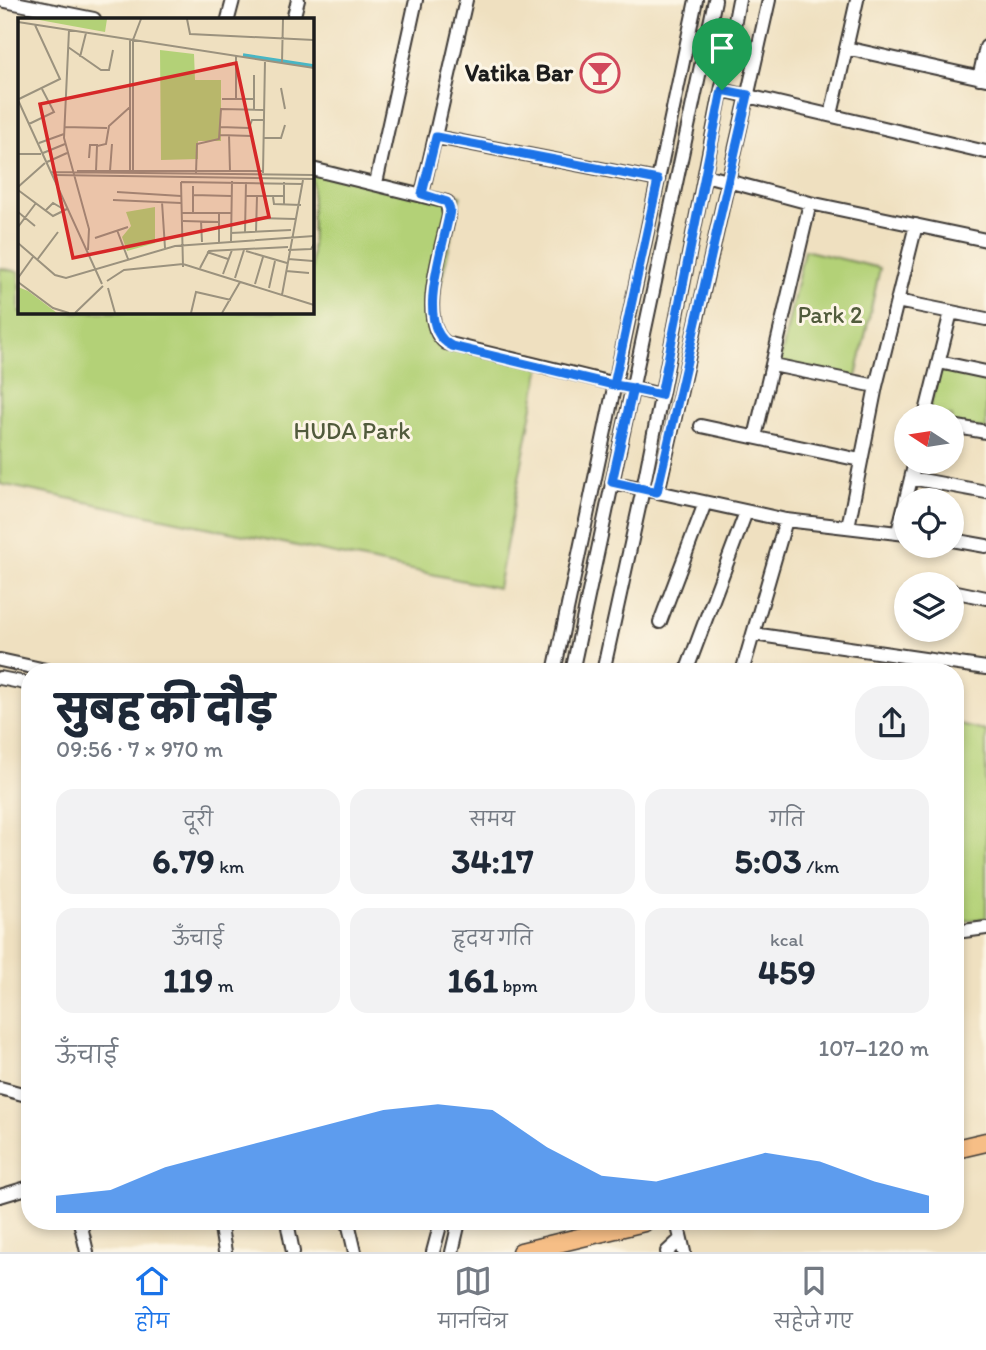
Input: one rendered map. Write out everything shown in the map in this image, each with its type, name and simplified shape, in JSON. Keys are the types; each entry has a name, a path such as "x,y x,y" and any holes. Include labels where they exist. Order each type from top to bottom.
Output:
{"highway":[{"path":"964,1146 986,1142"},
{"path":"521,1252 611,1230"}],"street":[{"path":"0,0 89,18"},
{"path":"228,18 233,0"},
{"path":"293,18 298,0"},
{"path":"376,183 416,0"},
{"path":"422,194 466,0"},
{"path":"556,663 696,0"},
{"path":"574,663 715,0"},
{"path":"605,663 643,489 739,0"},
{"path":"657,492 769,0"},
{"path":"831,115 857,0"},
{"path":"846,48 983,78 986,47"},
{"path":"722,90 986,152"},
{"path":"436,137 658,180"},
{"path":"313,169 447,202 450,210 432,296 433,325 439,339 452,346 661,395"},
{"path":"705,175 810,203 986,240"},
{"path":"755,436 810,203"},
{"path":"848,527 876,386 916,225"},
{"path":"897,301 986,319"},
{"path":"928,404 951,312"},
{"path":"939,362 986,372"},
{"path":"773,365 876,386"},
{"path":"701,426 860,460"},
{"path":"964,428 986,432"},
{"path":"909,488 912,474"},
{"path":"911,478 986,492"},
{"path":"612,482 786,520 894,532"},
{"path":"660,622 705,503"},
{"path":"689,663 746,512"},
{"path":"745,663 786,520"},
{"path":"964,542 986,546"},
{"path":"964,593 986,598"},
{"path":"753,634 952,663"},
{"path":"0,660 21,665"},
{"path":"964,665 986,668"},
{"path":"0,678 21,682"},
{"path":"964,931 986,928"},
{"path":"0,1088 21,1094"},
{"path":"0,1196 21,1190"},
{"path":"82,1230 86,1252"},
{"path":"221,1230 225,1252"},
{"path":"289,1230 293,1252"},
{"path":"350,1230 355,1252"},
{"path":"433,1252 439,1230"},
{"path":"452,1252 457,1230"},
{"path":"667,1252 682,1246"}],"green space":[{"name":"HUDA Park","path":"313,162 461,195 429,334 542,359 498,588 0,484 0,268 18,272 18,313 313,313"},
{"name":"Park 2","path":"804,250 880,268 856,377 780,362"},
{"path":"940,364 986,374 986,430 964,426 964,404 931,404"},
{"path":"964,726 986,731 986,918 964,921"}],"place":[{"name":"Vatika Bar","path":"600,73"}],"route":[{"path":"722,90 661,395 633,388 614,385 452,346 439,339 433,325 432,296 450,210 447,202 422,194 436,137 658,180 614,385 633,388 612,482 657,492 748,95 722,90"}]}
